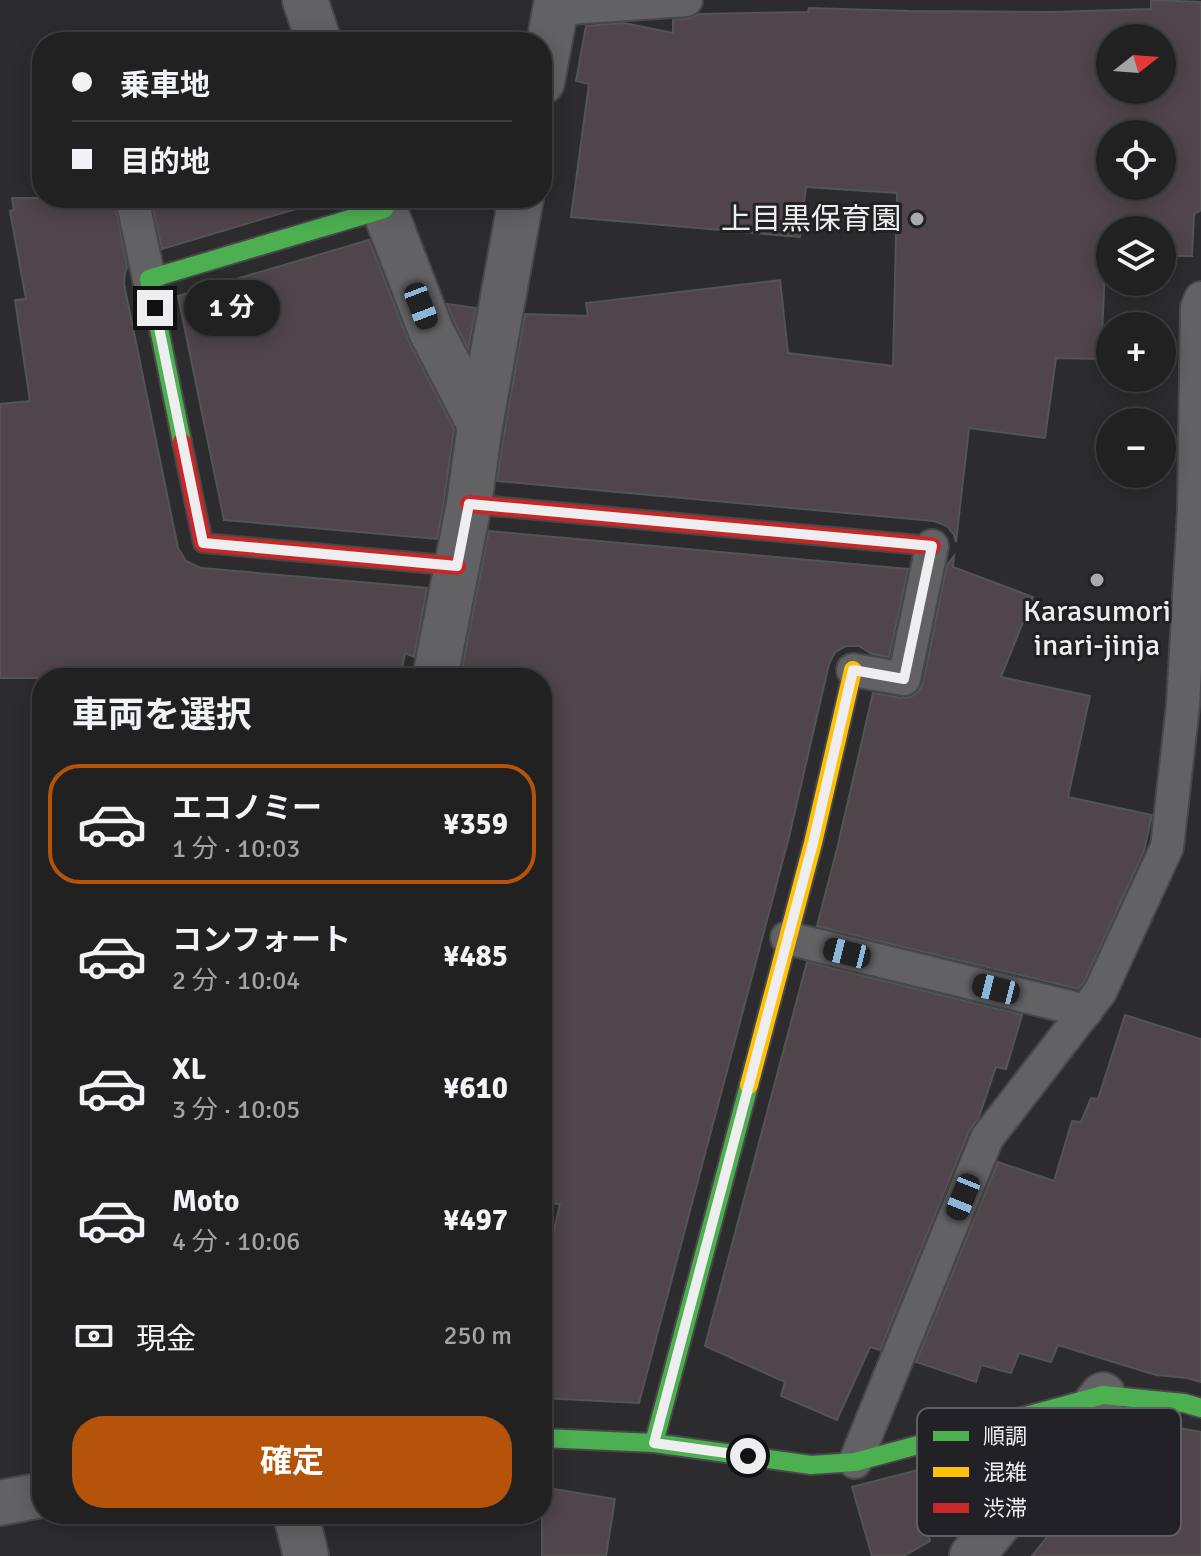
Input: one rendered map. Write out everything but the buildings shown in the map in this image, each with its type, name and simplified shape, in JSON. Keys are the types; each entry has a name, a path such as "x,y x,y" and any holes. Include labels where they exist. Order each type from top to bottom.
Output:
{"street":[{"path":"551,32 556,4"},
{"path":"367,208 149,279 203,543 457,566"},
{"path":"384,208 431,331 480,425"},
{"path":"437,668 469,504 519,208"},
{"path":"469,504 932,546"},
{"path":"654,1443 813,843 853,670"},
{"path":"1092,1408 1103,1395"},
{"path":"1055,1408 1103,1395 1184,1403 1201,1408"},
{"path":"552,1438 654,1443 811,1465 855,1462 917,1445"},
{"path":"0,1503 32,1497"},
{"path":"298,1524 306,1556"},
{"path":"972,1556 988,1536"}],"lane":[{"path":"556,4 686,0"},
{"path":"134,208 149,279"},
{"path":"855,1462 987,1138 1100,992 1167,847 1183,705 1194,510 1197,308 1201,298"},
{"path":"853,670 904,679 932,546"},
{"path":"787,938 1086,1011"}],"traffic: fast":[{"path":"182,442 149,279 384,209"},
{"path":"654,1443 749,1085"},
{"path":"1055,1408 1103,1395 1184,1403 1201,1408"},
{"path":"552,1438 654,1443 811,1465 855,1462 917,1445"}],"traffic: slow":[{"path":"749,1085 813,843 853,670"}],"traffic: jam":[{"path":"182,442 203,543 457,566"},
{"path":"469,504 932,546"}],"place":[{"name":"上目黒保育園","path":"917,219"},
{"name":"Karasumori inari-jinja","path":"1097,580"}],"route":[{"path":"155,308 203,543 457,566 469,504 932,546 904,679 853,670 813,843 654,1443 748,1456"}]}
